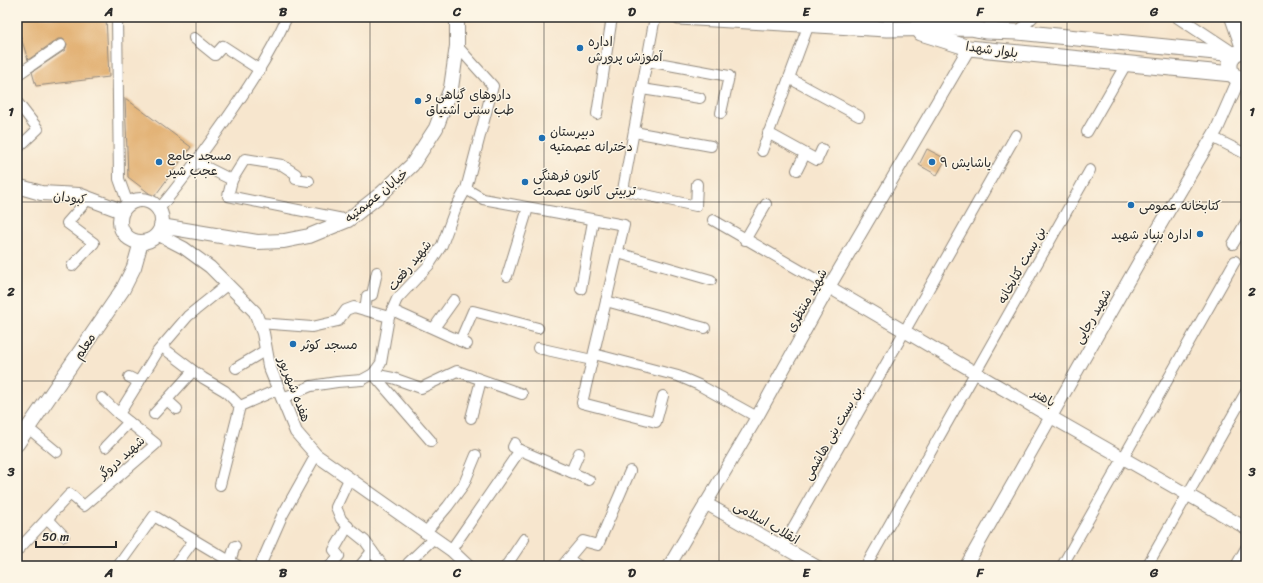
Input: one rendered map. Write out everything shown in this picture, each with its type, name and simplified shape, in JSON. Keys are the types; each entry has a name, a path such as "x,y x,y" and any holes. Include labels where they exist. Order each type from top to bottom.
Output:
{"main road":[{"name":"خیابان عصمتیه","path":"159,230 257,242 284,241 309,236 348,220 381,194 412,165 436,128 451,88 457,46 457,17"},
{"path":"679,17 889,23 911,29"},
{"name":"بلوار شهدا","path":"911,29 971,28 985,31 1018,32 1241,53"},
{"name":"بلوار شهدا","path":"911,29 969,48 1239,77"},
{"path":"1239,77 1230,61 1241,53"},
{"name":"کبودان","path":"17,186 41,193 89,198 125,208"},
{"path":"141,199 148,200 159,209 162,220 159,230 153,238 141,242 128,237 123,232 120,218 125,208 141,199"},
{"name":"معلم","path":"17,444 123,289 134,267 141,242"}],"street":[{"path":"117,17 119,179 125,208"},
{"path":"159,209 196,162 244,95 260,70 287,17"},
{"path":"597,114 612,17"},
{"path":"655,17 623,190 696,206 697,184"},
{"path":"985,31 996,17"},
{"path":"1018,32 1033,17"},
{"path":"1178,17 1241,53"},
{"path":"1231,17 1241,53"},
{"path":"762,151 789,78 813,22"},
{"path":"194,38 215,55 224,46 260,70"},
{"path":"17,75 61,45"},
{"name":"شهید رفعت","path":"373,374 381,363 391,313 397,299 429,265 442,245 456,207 466,189 494,86 457,46"},
{"name":"شهید منتظری","path":"669,566 757,417 829,287 969,48"},
{"path":"647,61 729,76 721,113"},
{"path":"1087,132 1126,64"},
{"name":"شهید رجایی","path":"966,566 1212,137 1239,77"},
{"path":"789,78 859,116"},
{"path":"642,89 700,98"},
{"path":"17,102 38,129 17,149"},
{"path":"634,132 711,146"},
{"path":"768,133 816,160 822,149"},
{"name":"بن بست بنی هاشمی","path":"782,547 1016,135"},
{"path":"1212,137 1246,154"},
{"path":"797,170 805,154"},
{"path":"309,181 296,180 296,174 282,165 245,159 232,180 228,196 348,220"},
{"path":"196,162 232,180"},
{"name":"بن بست کتابخانه","path":"866,566 1090,170"},
{"path":"466,189 483,199 624,226 582,403 656,422 663,396"},
{"path":"72,266 94,243 67,222 89,198"},
{"path":"745,240 766,204"},
{"path":"507,276 528,208"},
{"path":"713,220 745,240 829,287"},
{"path":"581,289 593,221"},
{"path":"1233,244 1246,222"},
{"name":"هفده شهریور","path":"159,230 210,267 255,312 269,366 296,432 316,455 429,536 451,550 468,566"},
{"path":"618,253 711,280"},
{"path":"1062,566 1235,262"},
{"path":"365,310 367,296 372,295 377,272"},
{"path":"119,414 161,343 188,316 228,284"},
{"name":"باهنر","path":"829,287 1051,417 1246,528"},
{"path":"434,328 454,300"},
{"path":"606,301 704,328"},
{"path":"259,323 312,327 338,321 346,310 354,307 365,310 391,313 434,328 464,342 473,311 538,328"},
{"path":"161,343 193,371 225,391 240,406"},
{"path":"538,348 593,357 678,376 699,385 757,417"},
{"path":"236,368 266,350"},
{"path":"154,414 193,371"},
{"path":"240,406 281,393 311,386 362,380 373,374 393,378 421,388 457,371 522,394"},
{"path":"373,374 432,441"},
{"path":"129,377 139,382"},
{"path":"472,418 481,380"},
{"path":"1147,566 1246,392"},
{"name":"شهید دروگر","path":"17,551 70,494 84,506 156,444 102,398"},
{"path":"167,400 177,409"},
{"path":"220,485 240,406"},
{"path":"105,447 129,422"},
{"path":"28,428 57,452"},
{"path":"451,550 518,447 589,480"},
{"path":"571,472 579,453"},
{"path":"260,566 282,516 316,455"},
{"path":"408,563 429,536 464,484 476,455"},
{"path":"579,566 565,562 583,541 598,546 630,471"},
{"path":"349,479 336,507 341,518 365,541 383,566"},
{"name":"انقلاب اسلامی","path":"705,503 816,566"},
{"path":"118,566 154,516 234,564 235,546"},
{"path":"47,518 64,536"},
{"path":"330,566 339,556 334,550 348,526"},
{"path":"506,566 524,539"},
{"path":"175,566 194,540"},
{"path":"1236,566 1246,548"},
{"path":"360,566 372,551"}],"building":[{"path":"17,17 106,17 109,77 36,86 32,72 65,50 67,44 63,39 58,39 28,60 17,25"},
{"path":"125,98 191,147 154,197 128,177"},
{"name":"یاشایش ۹","path":"927,149 946,159 937,175 919,165"}],"place":[{"name":"اداره آموزش پرورش","path":"580,48"},
{"name":"داروهای گیاهی و طب سنتی اشتیاق","path":"418,101"},
{"name":"دبیرستان دخترانه عصمتیه","path":"542,138"},
{"name":"مسجد جامع عجب شیر","path":"159,162"},
{"name":"یاشایش ۹","path":"932,162"},
{"name":"کانون فرهنگی تربیتی کانون عصمت","path":"525,182"},
{"name":"کتابخانه عمومی","path":"1131,205"},
{"name":"اداره بنیاد شهید","path":"1200,234"},
{"name":"مسجد کوثر","path":"293,344"}]}
